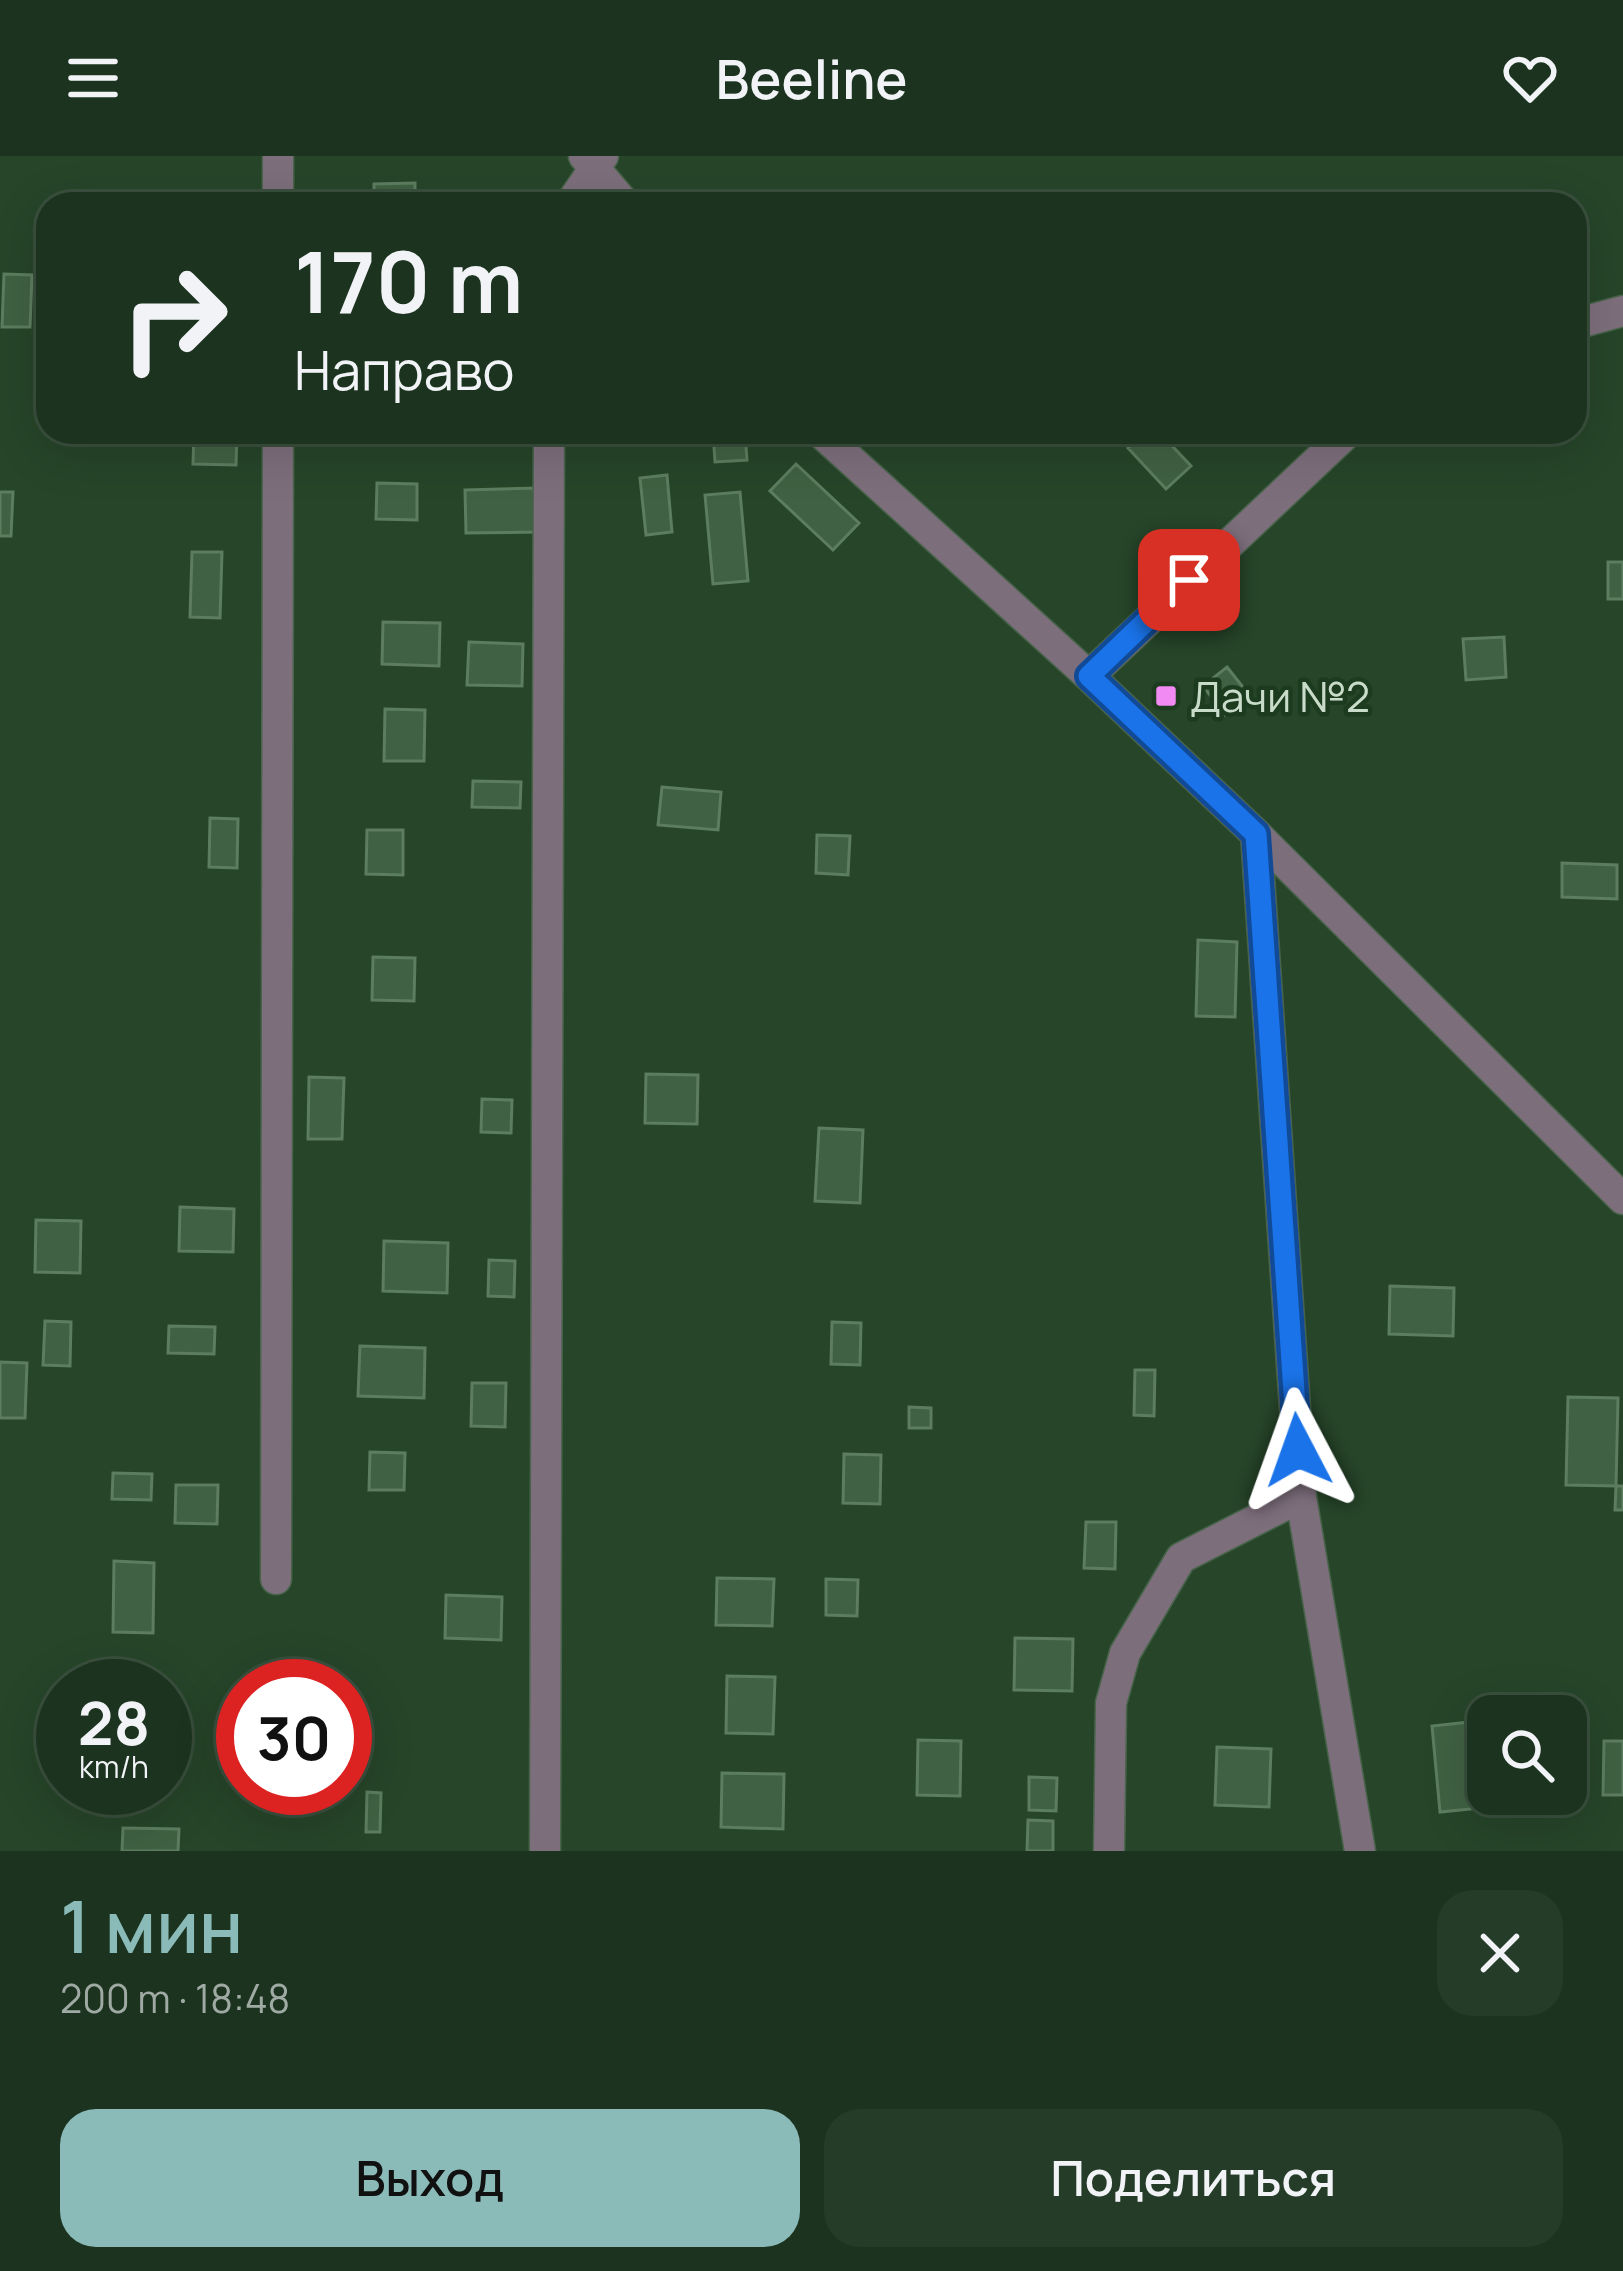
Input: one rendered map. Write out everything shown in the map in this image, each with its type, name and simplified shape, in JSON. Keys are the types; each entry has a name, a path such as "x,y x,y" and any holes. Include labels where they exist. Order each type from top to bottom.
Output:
{"street":[{"path":"278,156 278,192"},
{"path":"577,192 594,160 617,192"},
{"path":"1587,321 1623,311"},
{"path":"276,1579 278,444"},
{"path":"544,1851 549,444"},
{"path":"833,444 1256,834 1623,1199"},
{"path":"1089,676 1335,444"},
{"path":"1256,834 1301,1497 1360,1851"},
{"path":"1108,1851 1112,1703 1125,1653 1181,1558 1301,1497"}],"building":[{"path":"415,183 415,192 374,192 374,184"},
{"path":"4,274 32,275 30,327 2,327"},
{"path":"194,444 237,444 236,465 193,464"},
{"path":"714,444 746,444 747,460 715,462"},
{"path":"1170,444 1191,466 1166,489 1128,448"},
{"path":"796,464 859,523 833,550 770,491"},
{"path":"667,475 672,532 646,535 640,478"},
{"path":"377,483 417,484 417,520 376,519"},
{"path":"537,488 538,532 466,533 465,490"},
{"path":"0,492 13,492 11,536 0,536"},
{"path":"740,492 748,581 713,584 705,495"},
{"path":"192,552 222,552 220,618 190,617"},
{"path":"1608,562 1623,562 1623,599 1608,599"},
{"path":"383,622 440,623 439,666 382,664"},
{"path":"1504,637 1506,677 1466,680 1463,639"},
{"path":"469,642 523,644 522,686 467,685"},
{"path":"1227,667 1250,696 1225,715 1203,686"},
{"path":"385,709 425,710 424,761 384,761"},
{"path":"473,781 521,782 520,808 472,807"},
{"path":"662,787 721,792 718,830 658,825"},
{"path":"210,818 238,819 237,868 209,867"},
{"path":"367,830 403,830 403,875 366,874"},
{"path":"817,835 850,836 848,875 816,873"},
{"path":"1562,863 1617,865 1617,899 1562,897"},
{"path":"1198,940 1237,942 1235,1017 1196,1016"},
{"path":"373,957 415,958 414,1001 372,1000"},
{"path":"646,1074 698,1075 697,1124 645,1123"},
{"path":"309,1077 344,1078 342,1139 308,1139"},
{"path":"482,1099 512,1100 511,1133 481,1132"},
{"path":"819,1128 863,1130 860,1203 815,1201"},
{"path":"180,1207 234,1209 233,1252 179,1251"},
{"path":"36,1220 81,1221 80,1273 35,1272"},
{"path":"384,1241 448,1243 447,1293 383,1291"},
{"path":"489,1260 515,1261 514,1297 488,1296"},
{"path":"1390,1286 1454,1288 1453,1336 1389,1334"},
{"path":"45,1321 71,1322 70,1366 43,1365"},
{"path":"832,1322 861,1323 860,1365 831,1364"},
{"path":"169,1326 215,1327 214,1354 168,1353"},
{"path":"360,1346 425,1348 424,1398 358,1396"},
{"path":"0,1362 27,1363 25,1418 0,1418"},
{"path":"1135,1370 1155,1370 1154,1416 1134,1415"},
{"path":"472,1383 506,1383 505,1427 471,1426"},
{"path":"1568,1397 1618,1398 1616,1486 1566,1485"},
{"path":"909,1407 931,1408 931,1428 909,1428"},
{"path":"370,1452 405,1453 404,1490 369,1490"},
{"path":"844,1454 881,1455 880,1504 843,1503"},
{"path":"113,1473 152,1474 151,1500 112,1499"},
{"path":"176,1485 218,1485 217,1524 175,1523"},
{"path":"1616,1486 1623,1486 1623,1510 1615,1510"},
{"path":"1086,1522 1116,1522 1115,1569 1084,1568"},
{"path":"114,1561 154,1563 153,1633 113,1632"},
{"path":"717,1578 774,1579 772,1626 716,1625"},
{"path":"826,1579 858,1580 857,1616 826,1615"},
{"path":"446,1595 502,1597 501,1640 445,1638"},
{"path":"1015,1638 1073,1639 1072,1691 1014,1690"},
{"path":"727,1676 775,1677 773,1734 726,1733"},
{"path":"1467,1722 1467,1809 1440,1812 1432,1726"},
{"path":"918,1740 961,1741 960,1796 917,1795"},
{"path":"1604,1741 1623,1741 1623,1795 1603,1795"},
{"path":"1217,1747 1271,1749 1269,1807 1215,1805"},
{"path":"722,1773 784,1774 783,1829 721,1827"},
{"path":"1029,1777 1057,1778 1056,1811 1029,1810"},
{"path":"372,1792 381,1793 380,1832 366,1832"},
{"path":"1028,1820 1053,1821 1053,1851 1027,1851"},
{"path":"123,1828 179,1829 178,1851 122,1851"}],"place":[{"name":"Дачи №2","path":"1166,696"}],"route":[{"path":"1189,580 1089,676 1256,834 1298,1450"}]}
